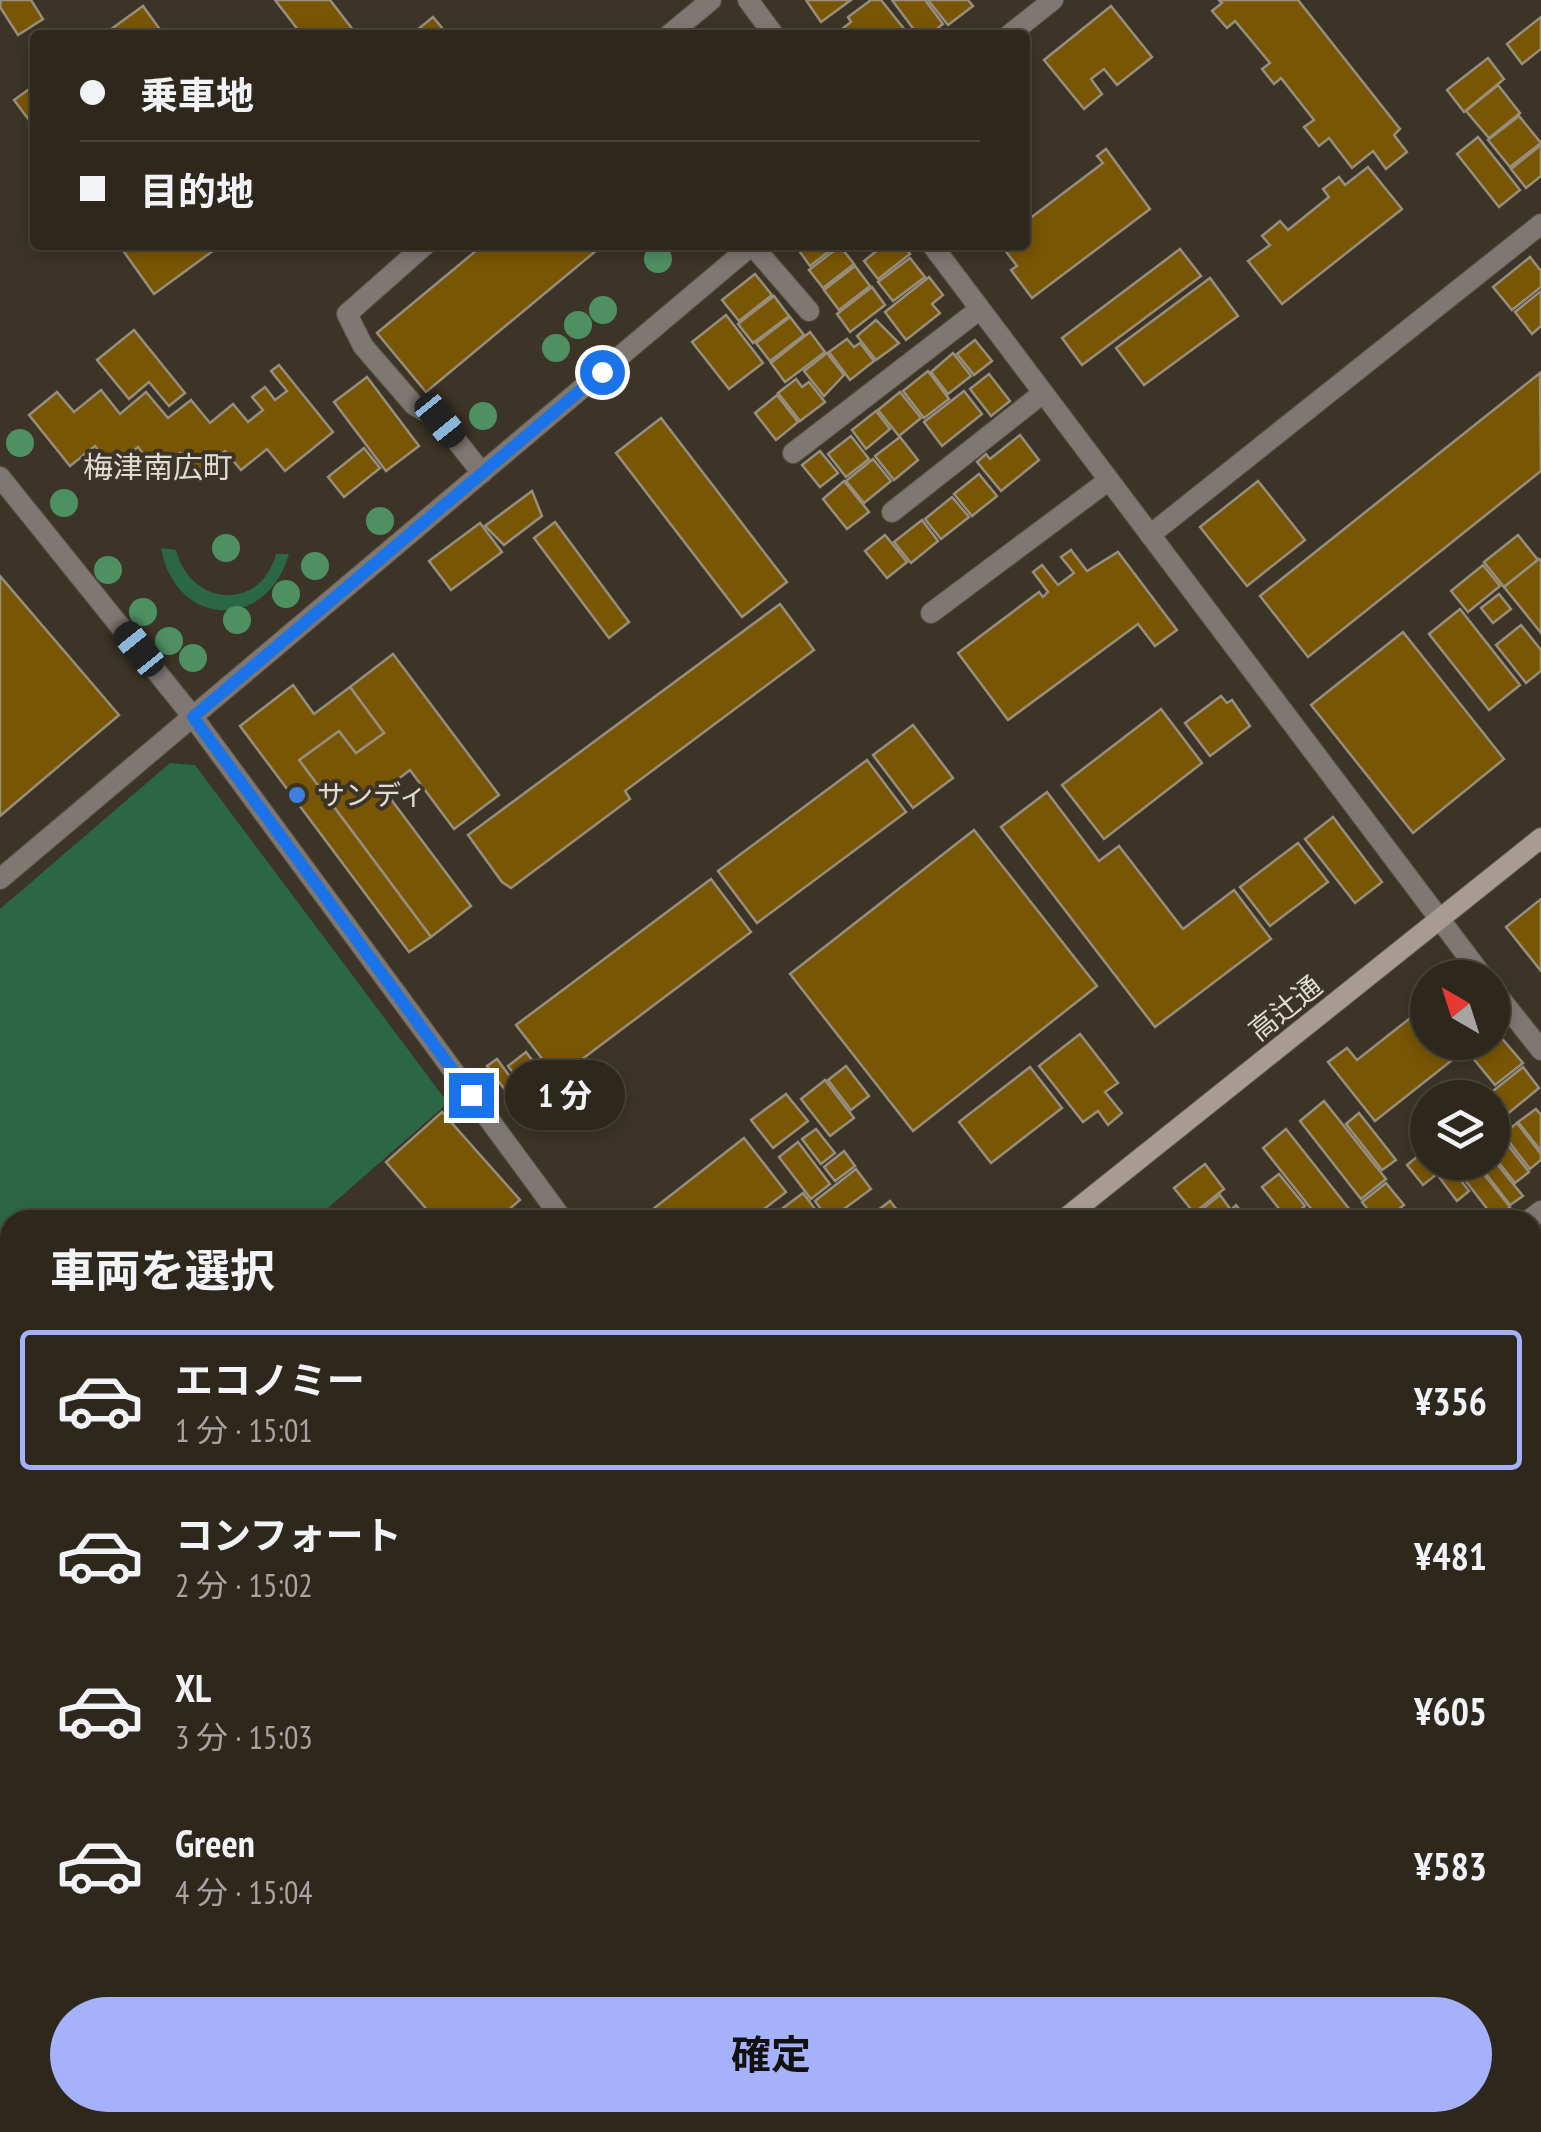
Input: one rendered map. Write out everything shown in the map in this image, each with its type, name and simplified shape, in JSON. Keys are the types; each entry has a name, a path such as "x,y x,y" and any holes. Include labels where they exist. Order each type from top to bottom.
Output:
{"street":[{"path":"674,30 711,0"},
{"path":"748,0 770,30"},
{"path":"1015,30 1053,0"},
{"path":"1150,535 1541,224"},
{"path":"419,250 347,314 362,346 414,404 440,420 482,472"},
{"path":"0,879 746,250"},
{"path":"756,250 809,312"},
{"path":"936,250 1470,960"},
{"path":"793,454 980,309"},
{"path":"892,512 1043,393"},
{"path":"0,477 193,717 556,1210"},
{"path":"931,613 1109,480"},
{"name":"高辻通","path":"1075,1210 1541,838"},
{"path":"1510,1011 1541,1050"}],"green space":[{"path":"161,548 176,550 195,583 225,595 256,586 268,573 276,554 289,554 277,580 261,598 242,608 222,610 202,605 184,593 170,574"},
{"path":"170,763 195,765 448,1103 325,1210 0,1210 0,909"}],"building":[{"path":"1,0 31,0 43,19 18,35 0,7"},
{"path":"275,0 330,0 353,30 298,30"},
{"path":"806,0 851,0 821,22"},
{"path":"871,0 881,0 905,30 843,30 851,22 848,17"},
{"path":"892,0 925,0 943,24 935,30 914,30"},
{"path":"928,0 968,0 973,6 948,25"},
{"path":"1219,0 1298,0 1400,129 1394,135 1407,152 1386,169 1373,151 1352,168 1329,138 1319,146 1304,127 1314,120 1281,78 1274,84 1262,69 1270,63 1235,21 1227,28 1212,11 1222,3"},
{"path":"143,6 160,30 110,30"},
{"path":"1111,6 1152,57 1117,85 1104,69 1091,79 1102,94 1084,109 1044,60"},
{"path":"433,17 444,30 417,30"},
{"path":"1541,17 1541,49 1522,64 1507,44"},
{"path":"1488,58 1504,79 1464,112 1447,90"},
{"path":"1498,85 1520,113 1489,138 1466,111"},
{"path":"30,89 30,121 14,100"},
{"path":"1519,116 1541,143 1510,167 1488,140"},
{"path":"1478,137 1520,190 1499,207 1457,154"},
{"path":"1541,145 1541,176 1526,188 1511,169"},
{"path":"1106,149 1150,209 1032,298 1011,270 1017,266 1005,250 1030,250 1030,218 1103,163 1097,156"},
{"path":"1368,167 1402,209 1282,304 1248,261 1270,245 1262,236 1280,221 1288,230 1329,197 1323,189 1339,177 1345,185"},
{"path":"1180,249 1201,276 1082,365 1062,338"},
{"path":"123,250 214,250 154,294"},
{"path":"477,250 597,250 426,392 377,333"},
{"path":"799,250 831,250 810,266"},
{"path":"835,250 843,250 854,264 823,288 809,270"},
{"path":"878,250 907,250 910,254 878,279 864,261"},
{"path":"1530,257 1541,271 1541,287 1512,310 1493,287"},
{"path":"910,258 925,277 893,301 878,282"},
{"path":"855,266 870,286 839,310 824,290"},
{"path":"755,274 772,295 739,321 722,300"},
{"path":"929,277 943,295 932,304 940,313 906,340 885,312"},
{"path":"1210,278 1238,316 1144,385 1116,348"},
{"path":"872,287 885,305 850,332 837,314"},
{"path":"1541,291 1541,326 1532,334 1515,312"},
{"path":"774,296 789,316 753,343 738,324"},
{"path":"726,315 763,363 729,389 692,342"},
{"path":"790,317 804,335 770,361 756,343"},
{"path":"876,320 899,343 876,360 857,336"},
{"path":"134,330 185,393 169,406 149,382 129,399 97,360"},
{"path":"810,332 825,352 785,382 771,363"},
{"path":"847,339 854,347 860,343 874,361 850,380 829,352"},
{"path":"975,340 992,361 974,375 957,354"},
{"path":"827,353 844,375 824,396 804,371"},
{"path":"953,353 971,376 948,394 931,372"},
{"path":"279,365 333,432 285,471 267,449 241,470 225,451 197,474 180,453 157,471 138,447 112,468 95,446 70,466 29,415 57,392 74,412 101,390 120,414 146,392 168,418 191,400 210,423 233,404 248,422 263,410 252,397 265,387 275,400 287,391 271,371"},
{"path":"928,371 949,399 924,418 903,391"},
{"path":"1540,373 1541,471 1308,657 1260,596"},
{"path":"989,374 1010,401 991,416 970,389"},
{"path":"367,377 419,446 386,471 334,402"},
{"path":"796,379 802,387 809,382 825,402 800,421 778,393"},
{"path":"964,391 982,414 942,446 924,422"},
{"path":"900,392 921,418 899,436 878,410"},
{"path":"777,395 798,422 776,440 755,413"},
{"path":"876,411 890,429 866,449 852,430"},
{"path":"661,418 787,582 742,617 616,453"},
{"path":"1020,435 1039,460 1001,491 977,462 986,454 990,459"},
{"path":"851,436 869,459 846,477 828,454"},
{"path":"900,437 918,460 894,480 875,456"},
{"path":"364,448 380,468 344,497 328,477"},
{"path":"820,451 838,473 820,487 802,465"},
{"path":"873,459 891,481 864,503 846,481"},
{"path":"979,474 997,496 972,516 954,494"},
{"path":"844,481 869,512 847,529 823,499"},
{"path":"1258,481 1305,540 1247,586 1200,527"},
{"path":"532,491 542,516 504,545 485,526"},
{"path":"952,497 969,517 941,539 925,519"},
{"path":"922,520 938,541 911,563 894,542"},
{"path":"555,522 629,622 609,638 534,538"},
{"path":"480,523 502,552 451,590 429,561"},
{"path":"885,535 907,562 887,578 865,551"},
{"path":"1518,535 1538,560 1504,587 1484,562"},
{"path":"1071,550 1087,571 1118,552 1177,630 1155,646 1138,624 1008,720 958,653 1039,592 1043,597 1048,592 1033,572 1042,565 1058,585 1074,573 1061,557"},
{"path":"1541,561 1541,633 1504,587"},
{"path":"1483,565 1500,586 1468,612 1451,591"},
{"path":"0,576 119,715 0,816"},
{"path":"1499,594 1511,609 1493,623 1481,608"},
{"path":"780,604 814,650 625,791 630,799 511,888 502,882 468,835"},
{"path":"1460,609 1520,685 1489,710 1429,634"},
{"path":"1521,625 1541,650 1541,671 1526,683 1496,645"},
{"path":"1403,632 1504,759 1413,833 1311,705"},
{"path":"393,654 499,795 454,829 410,770 384,790 471,906 431,937 299,760 339,731 356,753 384,733 350,687"},
{"path":"293,685 314,714 350,687 384,733 356,753 339,731 299,760 431,937 409,952 240,726"},
{"path":"1221,696 1227,703 1232,700 1250,726 1210,756 1185,723"},
{"path":"1161,709 1202,763 1104,839 1062,785"},
{"path":"913,725 953,778 913,808 873,755"},
{"path":"867,760 906,812 757,923 718,871"},
{"path":"1047,792 1099,861 1119,846 1183,929 1234,890 1271,939 1155,1027 1001,827"},
{"path":"1333,817 1382,882 1355,903 1305,839"},
{"path":"974,830 1097,986 913,1131 790,974"},
{"path":"1298,843 1328,882 1270,926 1240,887"},
{"path":"711,879 751,932 557,1078 516,1025"},
{"path":"1541,899 1541,971 1506,927"},
{"path":"1410,1018 1410,1060 1452,1060 1427,1080 1410,1080 1410,1093 1375,1121 1328,1062 1347,1048 1357,1060"},
{"path":"1080,1034 1118,1083 1105,1092 1122,1113 1108,1125 1098,1111 1083,1122 1039,1066"},
{"path":"1510,1048 1523,1063 1501,1080 1491,1080 1474,1060 1510,1060"},
{"path":"526,1052 558,1094 539,1108 508,1066"},
{"path":"497,1059 536,1112 527,1119 487,1066"},
{"path":"846,1066 869,1096 851,1110 828,1080"},
{"path":"1030,1067 1062,1108 991,1163 959,1122"},
{"path":"1523,1067 1539,1088 1510,1112 1510,1080 1507,1080"},
{"path":"825,1080 854,1118 830,1136 801,1099"},
{"path":"786,1094 808,1121 773,1148 751,1120"},
{"path":"1324,1101 1386,1179 1361,1199 1300,1121"},
{"path":"1536,1109 1541,1115 1541,1151 1518,1122"},
{"path":"442,1112 520,1200 508,1210 427,1210 386,1162"},
{"path":"1359,1113 1396,1160 1382,1170 1346,1124"},
{"path":"1517,1123 1541,1154 1541,1160 1530,1169 1510,1143 1510,1128"},
{"path":"816,1129 835,1153 821,1164 802,1139"},
{"path":"1286,1129 1350,1210 1312,1210 1263,1148"},
{"path":"744,1138 786,1192 763,1210 652,1210"},
{"path":"798,1142 830,1184 811,1199 779,1157"},
{"path":"1510,1148 1529,1172 1515,1183 1510,1177"},
{"path":"844,1151 855,1166 835,1181 824,1167"},
{"path":"1205,1164 1224,1189 1198,1210 1192,1210 1174,1188"},
{"path":"856,1169 871,1189 843,1210 822,1210 815,1201"},
{"path":"1279,1174 1305,1206 1300,1210 1280,1210 1262,1187"},
{"path":"1441,1180 1460,1180 1469,1191 1457,1201"},
{"path":"1465,1180 1488,1180 1510,1207 1488,1210"},
{"path":"1491,1180 1510,1180 1523,1196 1510,1205"},
{"path":"1386,1183 1404,1205 1397,1210 1368,1210 1362,1202"},
{"path":"803,1193 815,1209 814,1210 780,1210"},
{"path":"1220,1195 1231,1210 1201,1210"},
{"path":"890,1201 897,1210 878,1210"}],"place":[{"name":"サンディ","path":"297,795"}],"district":[{"name":"梅津南広町","path":"158,468"}],"route":[{"path":"471,1095 193,717 602,372"}]}
